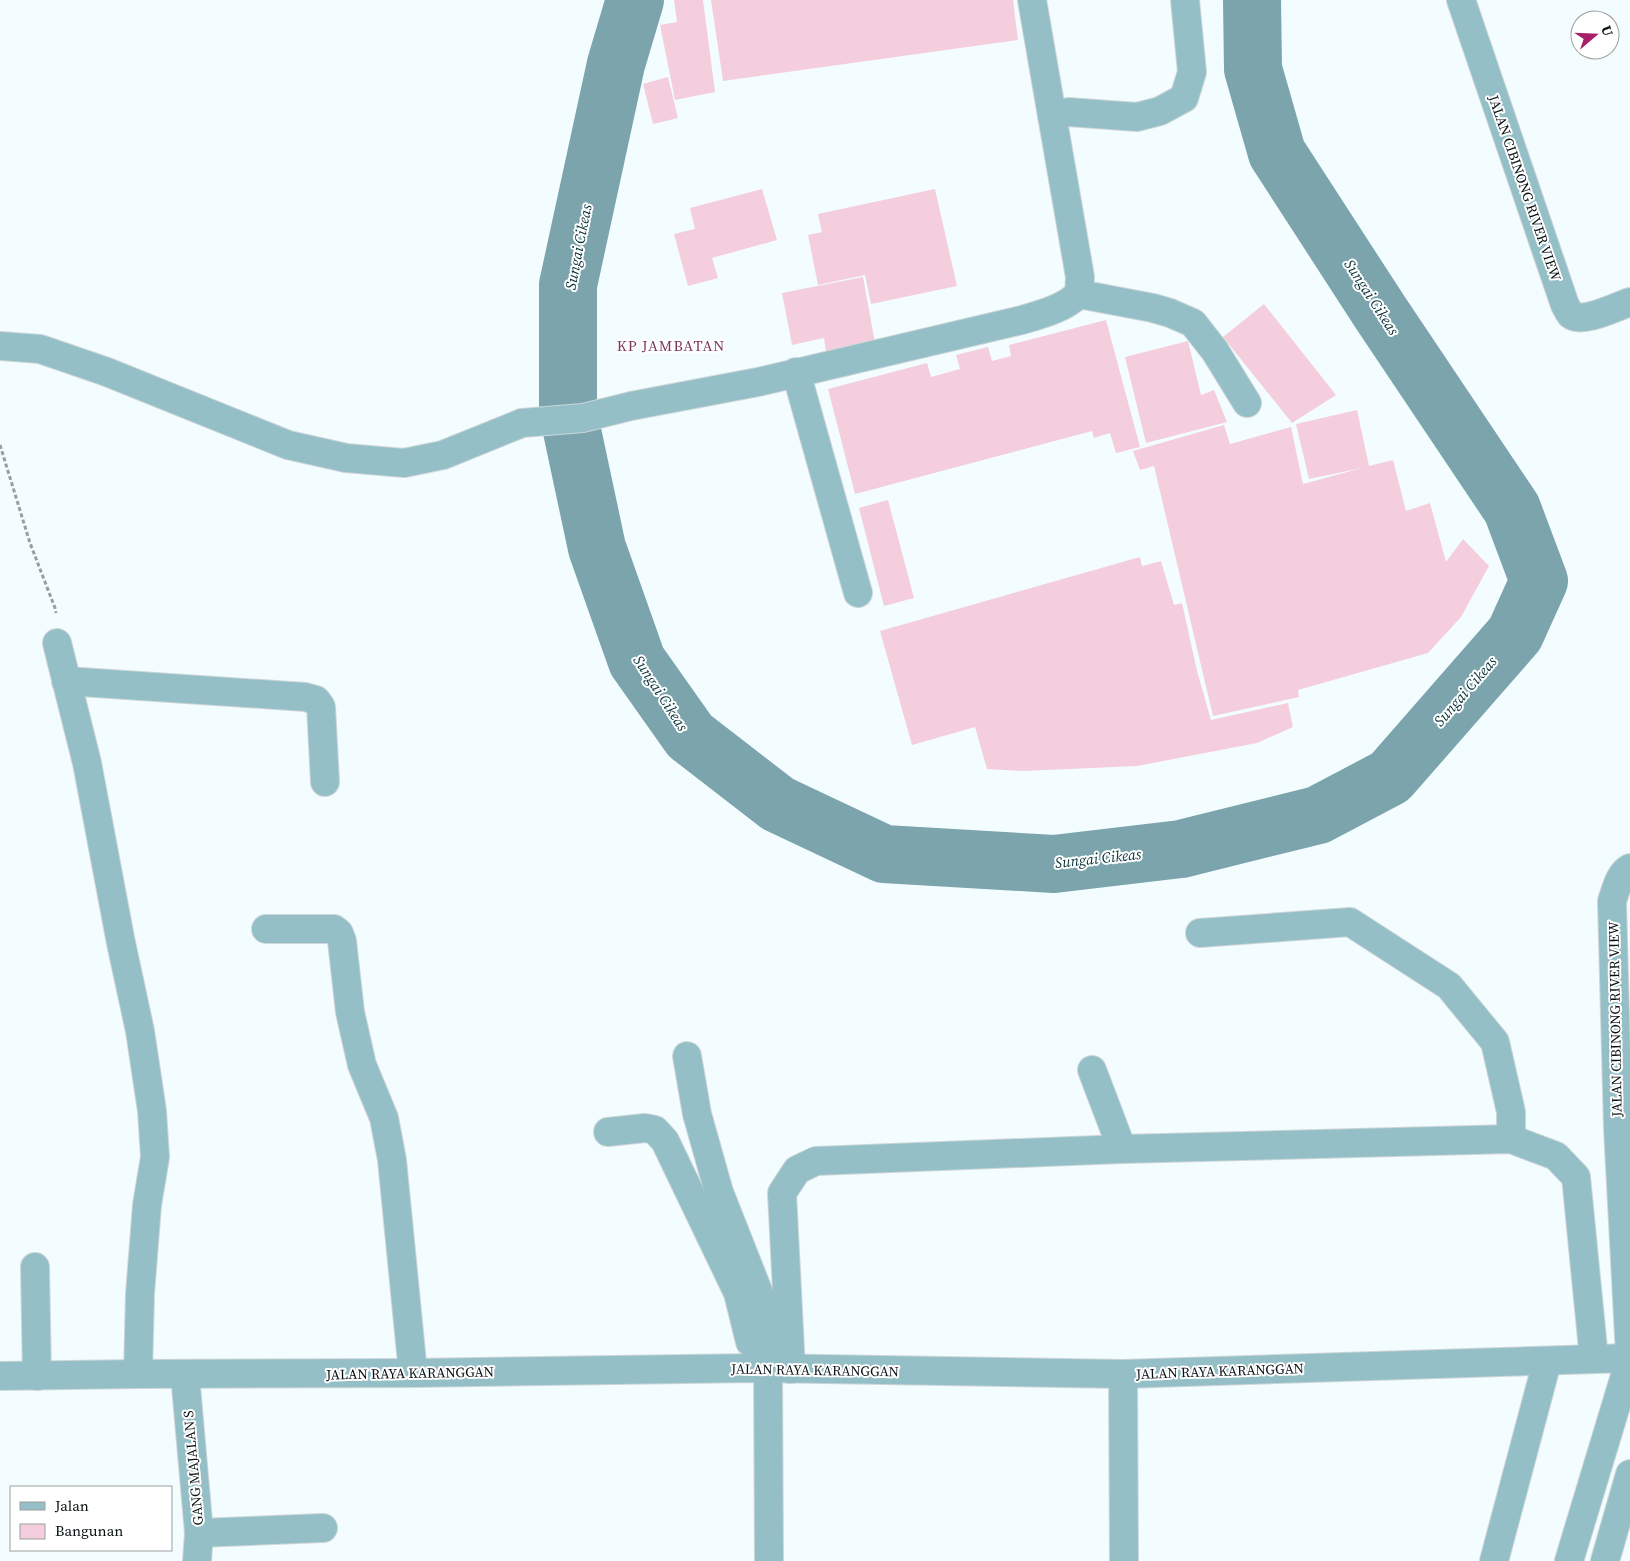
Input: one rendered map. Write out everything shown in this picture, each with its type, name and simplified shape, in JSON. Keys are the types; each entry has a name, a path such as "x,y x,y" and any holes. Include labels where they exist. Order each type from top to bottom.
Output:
{"street":[{"path":"0,346 40,349 107,372 288,445 346,458 404,462 443,455 522,424 583,418 631,406 758,382 1022,320 1053,310 1070,303 1079,294 1080,277 1032,0"},
{"path":"1052,116 1068,112 1137,117 1160,111 1184,98 1192,72 1185,0"},
{"name":"JALAN CIBINONG RIVER VIEW","path":"1461,0 1565,305 1572,316 1578,318 1590,317 1630,302"},
{"path":"1079,294 1153,308 1194,323 1215,350 1247,403"},
{"path":"796,372 858,593"},
{"path":"57,643 87,763 121,943 140,1031 152,1112 155,1157 147,1205 141,1284 138,1374"},
{"path":"66,681 305,697 316,700 321,707 325,782"},
{"name":"JALAN CIBINONG RIVER VIEW","path":"1571,1561 1630,1357 1618,1128 1612,901 1618,884 1626,870 1630,868"},
{"path":"1200,933 1350,922 1449,986 1495,1042 1511,1112 1511,1139"},
{"path":"266,929 334,929 342,941 350,1012 362,1065 384,1118 392,1160 412,1373"},
{"path":"687,1056 697,1114 719,1192 760,1296 771,1368"},
{"path":"1092,1070 1122,1149"},
{"path":"608,1132 650,1129 655,1130 665,1141 738,1293 747,1325 771,1368"},
{"path":"769,1561 771,1368 782,1193 797,1170 816,1161 1122,1149 1511,1139 1556,1156 1576,1177 1594,1359"},
{"path":"35,1267 37,1376"},
{"name":"JALAN RAYA KARANGGAN","path":"0,1376 771,1368 1122,1374 1547,1362 1630,1357"},
{"path":"1494,1561 1547,1362"},
{"path":"1122,1374 1124,1561"},
{"name":"GANG MAJALAN S","path":"185,1375 199,1533 197,1561"},
{"path":"1604,1561 1630,1474"},
{"path":"199,1533 323,1528"}],"path":[{"path":"0,445 30,543 56,608 57,643"}],"building":[{"path":"674,0 703,0 715,92 675,100 660,25 677,22"},
{"path":"711,0 1013,0 1018,40 723,81"},
{"path":"668,77 678,118 653,124 643,84"},
{"path":"762,189 777,240 712,258 718,278 688,286 674,234 695,229 690,208"},
{"path":"935,189 957,286 871,304 865,275 818,285 808,235 822,232 818,214"},
{"path":"863,277 875,343 826,352 824,338 792,345 782,293"},
{"path":"1264,304 1336,395 1292,423 1223,337"},
{"path":"1106,320 1140,447 1116,453 1110,433 1094,438 1092,431 855,494 828,389 927,363 931,377 960,369 956,355 988,347 992,361 1011,356 1009,345"},
{"path":"1188,341 1201,395 1214,390 1227,422 1146,443 1125,357"},
{"path":"1357,410 1369,466 1393,460 1406,511 1430,503 1446,562 1463,539 1489,566 1461,617 1428,653 1298,690 1299,697 1213,716 1154,466 1140,470 1133,451 1224,425 1230,444 1291,427 1303,484 1362,468 1309,479 1296,424"},
{"path":"888,500 914,598 884,606 859,508"},
{"path":"1140,557 1142,566 1161,561 1174,605 1182,603 1197,671 1211,720 1288,703 1293,727 1257,743 1137,766 1024,771 987,769 975,727 912,745 880,631"}],"waterway":[{"name":"Sungai Cikeas","path":"635,0 616,64 568,285 568,412 597,548 637,661 690,736 778,804 884,854 1054,864 1181,849 1318,815 1390,777 1515,634 1539,581 1512,509 1380,312 1277,153 1253,69 1252,0"}],"district":[{"name":"KP JAMBATAN","path":"671,345"}]}
